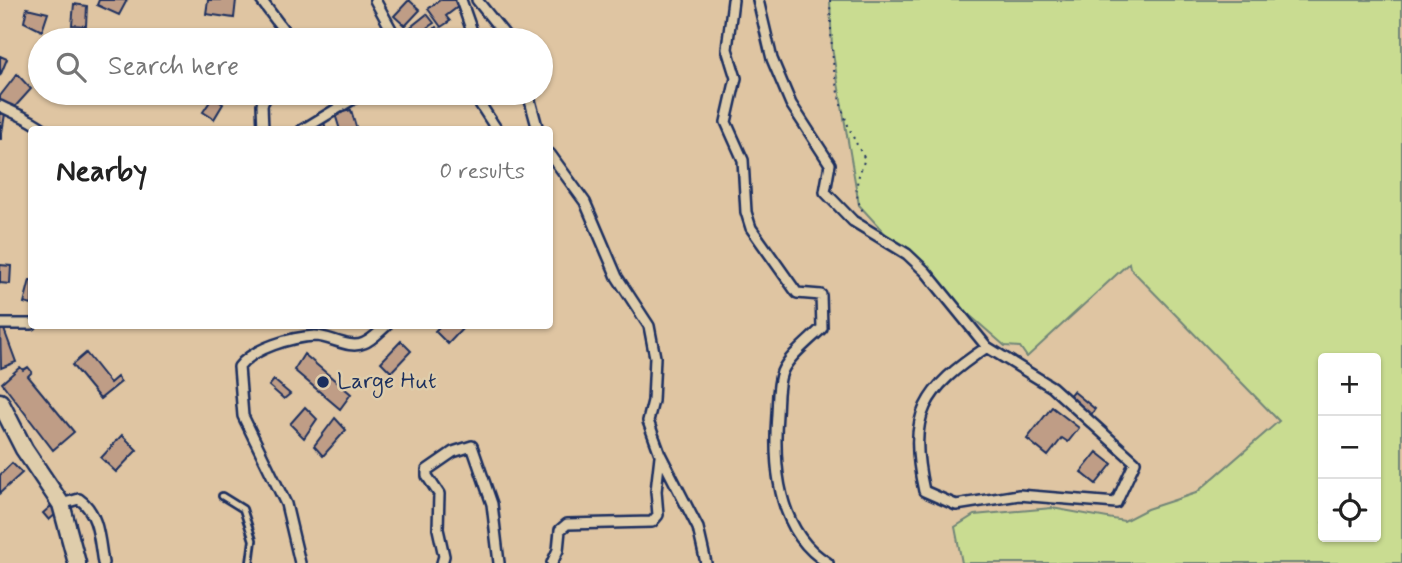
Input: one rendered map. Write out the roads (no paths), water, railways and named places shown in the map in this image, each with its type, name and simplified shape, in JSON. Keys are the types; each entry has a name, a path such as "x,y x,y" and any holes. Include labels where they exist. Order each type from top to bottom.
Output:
{"highway":[{"path":"0,402 24,449 61,504 77,563"}],"street":[{"path":"261,0 282,28"},
{"path":"375,0 390,28"},
{"path":"461,0 471,28"},
{"path":"477,0 499,28"},
{"path":"733,0 727,49 736,78 726,122 743,160 746,212 751,228 797,293 821,295 822,328 783,370 776,429 782,503 800,540 813,554 828,563"},
{"path":"758,0 772,60 791,104 830,164 825,192 832,202 853,221 907,254 926,272 987,347 1052,387 1135,462 1116,503 1079,497 1019,495 956,505 924,491 915,452 920,414 936,387 987,347"},
{"path":"262,105 263,126"},
{"path":"309,126 343,105"},
{"path":"478,105 494,126"},
{"path":"531,105 537,126"},
{"path":"0,106 12,113 20,112 40,126"},
{"path":"553,158 585,202 617,277 649,326 655,357 653,401 648,421 660,454 698,528 706,563"},
{"path":"0,324 28,324"},
{"path":"300,563 286,504 243,416 239,367 244,360 273,345 316,336 348,344 363,344 382,329"},
{"path":"442,563 444,556 438,529 439,494 427,476 427,470 453,453 472,446 492,505 499,563"},
{"path":"552,563 558,550 559,530 567,524 652,522 658,515 656,491 660,454"},
{"path":"61,504 79,499 88,505 95,517 103,563"}],"lane":[{"path":"222,496 243,509 253,540 250,563"}],"place":[{"name":"Large Hut","path":"323,382"}]}
